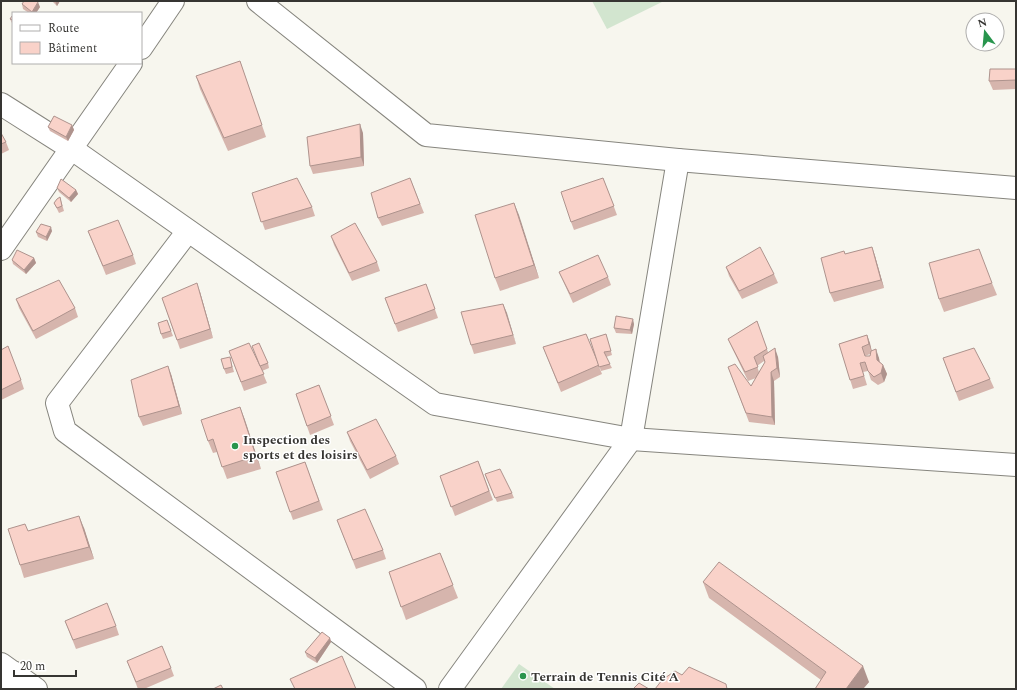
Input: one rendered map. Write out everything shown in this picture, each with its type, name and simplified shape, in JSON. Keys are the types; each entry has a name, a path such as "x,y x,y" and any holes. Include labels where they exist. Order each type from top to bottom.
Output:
{"street":[{"path":"142,47 173,1"},
{"path":"258,1 426,135 678,160 1016,188"},
{"path":"1,249 130,64"},
{"path":"1,104 72,149 435,404 632,439 1016,465"},
{"path":"450,689 632,439 678,160"},
{"path":"188,230 57,403 65,431 415,689"},
{"path":"6,675 36,689"}],"green space":[{"path":"592,1 664,1 607,29"},
{"name":"Terrain de Tennis Cité A","path":"519,664 555,689 501,689"}],"building":[{"path":"24,1 38,2 32,12 22,4"},
{"path":"240,61 262,125 224,138 196,76"},
{"path":"990,69 1016,69 1016,80 989,81"},
{"path":"54,116 72,125 66,137 48,127"},
{"path":"360,124 361,157 310,166 307,137"},
{"path":"1,133 6,142 1,144"},
{"path":"297,178 312,207 261,222 252,193"},
{"path":"410,178 420,204 378,218 371,193"},
{"path":"603,178 614,206 571,222 561,192"},
{"path":"61,179 76,190 69,198 57,188"},
{"path":"60,197 62,206 57,208 54,203"},
{"path":"514,203 534,265 495,278 475,215"},
{"path":"118,220 133,255 103,266 88,231"},
{"path":"355,223 377,262 349,273 331,236"},
{"path":"41,224 51,227 46,237 36,232"},
{"path":"760,247 774,274 739,291 726,267"},
{"path":"872,247 881,280 830,293 821,258 844,251 845,254"},
{"path":"979,249 992,283 939,299 929,263"},
{"path":"17,250 34,258 24,270 12,260"},
{"path":"598,255 608,277 570,294 559,272"},
{"path":"59,280 75,308 33,331 16,299"},
{"path":"197,283 210,329 177,340 162,298"},
{"path":"426,284 435,309 395,324 385,298"},
{"path":"503,304 513,335 471,345 461,312"},
{"path":"616,316 633,319 630,330 614,328"},
{"path":"167,320 171,331 161,334 158,323"},
{"path":"757,321 767,349 754,357 758,367 745,372 728,339"},
{"path":"586,334 599,365 558,383 543,347"},
{"path":"606,334 611,351 604,352 610,364 599,367 590,339"},
{"path":"867,335 869,344 862,347 865,356 870,356 871,351 876,349 877,360 883,365 881,373 874,377 868,371 865,362 860,363 864,376 850,380 839,344"},
{"path":"249,343 264,374 241,382 229,351"},
{"path":"259,343 268,363 260,366 252,346"},
{"path":"8,346 21,380 1,390 1,350"},
{"path":"775,348 777,368 771,372 772,417 746,413 728,367 735,364 751,386 765,362 763,356"},
{"path":"974,348 990,379 956,392 943,358"},
{"path":"230,357 232,367 224,369 221,359"},
{"path":"168,366 179,406 139,417 131,380"},
{"path":"319,385 331,416 307,426 296,394"},
{"path":"240,407 256,456 222,467 213,439 208,441 201,420"},
{"path":"376,419 396,456 367,470 347,432"},
{"path":"478,461 489,491 451,507 440,476"},
{"path":"305,462 319,501 290,512 276,472"},
{"path":"500,469 512,493 495,498 485,474"},
{"path":"365,509 383,550 353,560 337,520"},
{"path":"79,516 89,547 20,565 8,529 25,524 28,531"},
{"path":"440,553 453,585 401,607 389,572"},
{"path":"719,562 863,666 846,689 815,689 826,672 703,582"},
{"path":"107,603 116,626 73,640 65,621"},
{"path":"322,632 330,638 315,658 305,652"},
{"path":"162,646 171,668 136,682 127,661"},
{"path":"342,656 356,689 295,689 290,679"},
{"path":"689,667 726,684 727,689 655,689 662,680 675,671 682,675"},
{"path":"639,683 649,689 633,689"},
{"path":"221,685 223,689 213,689"}],"place":[{"name":"Inspection des sports et des loisirs","path":"235,446"},
{"name":"Terrain de Tennis Cité A","path":"523,676"}]}
